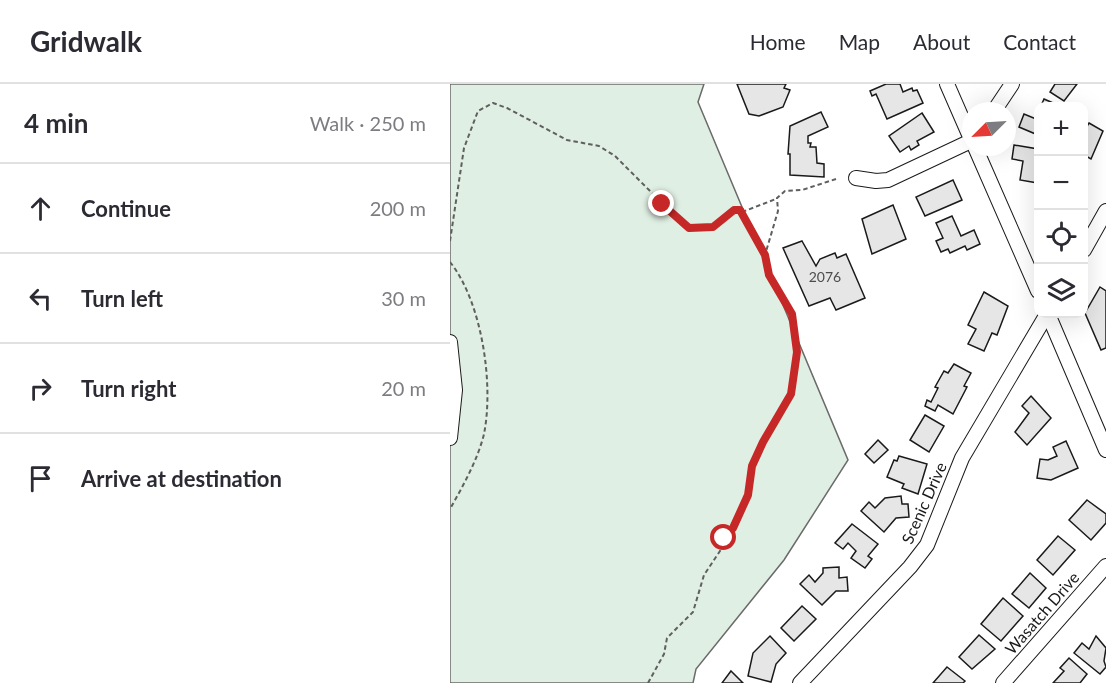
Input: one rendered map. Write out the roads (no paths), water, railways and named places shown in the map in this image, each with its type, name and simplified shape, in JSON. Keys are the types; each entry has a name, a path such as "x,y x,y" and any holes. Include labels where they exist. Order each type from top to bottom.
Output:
{"street":[{"path":"947,84 962,119"},
{"path":"1000,102 1012,84"},
{"path":"856,178 888,180 962,144"},
{"path":"979,156 1034,282"},
{"path":"1088,242 1106,211"},
{"name":"Scenic Drive","path":"800,683 910,567 927,545 963,458 1045,318"},
{"path":"1049,318 1106,450"},
{"path":"450,342 455,390 450,438"},
{"name":"Wasatch Drive","path":"1003,683 1106,566"}]}
